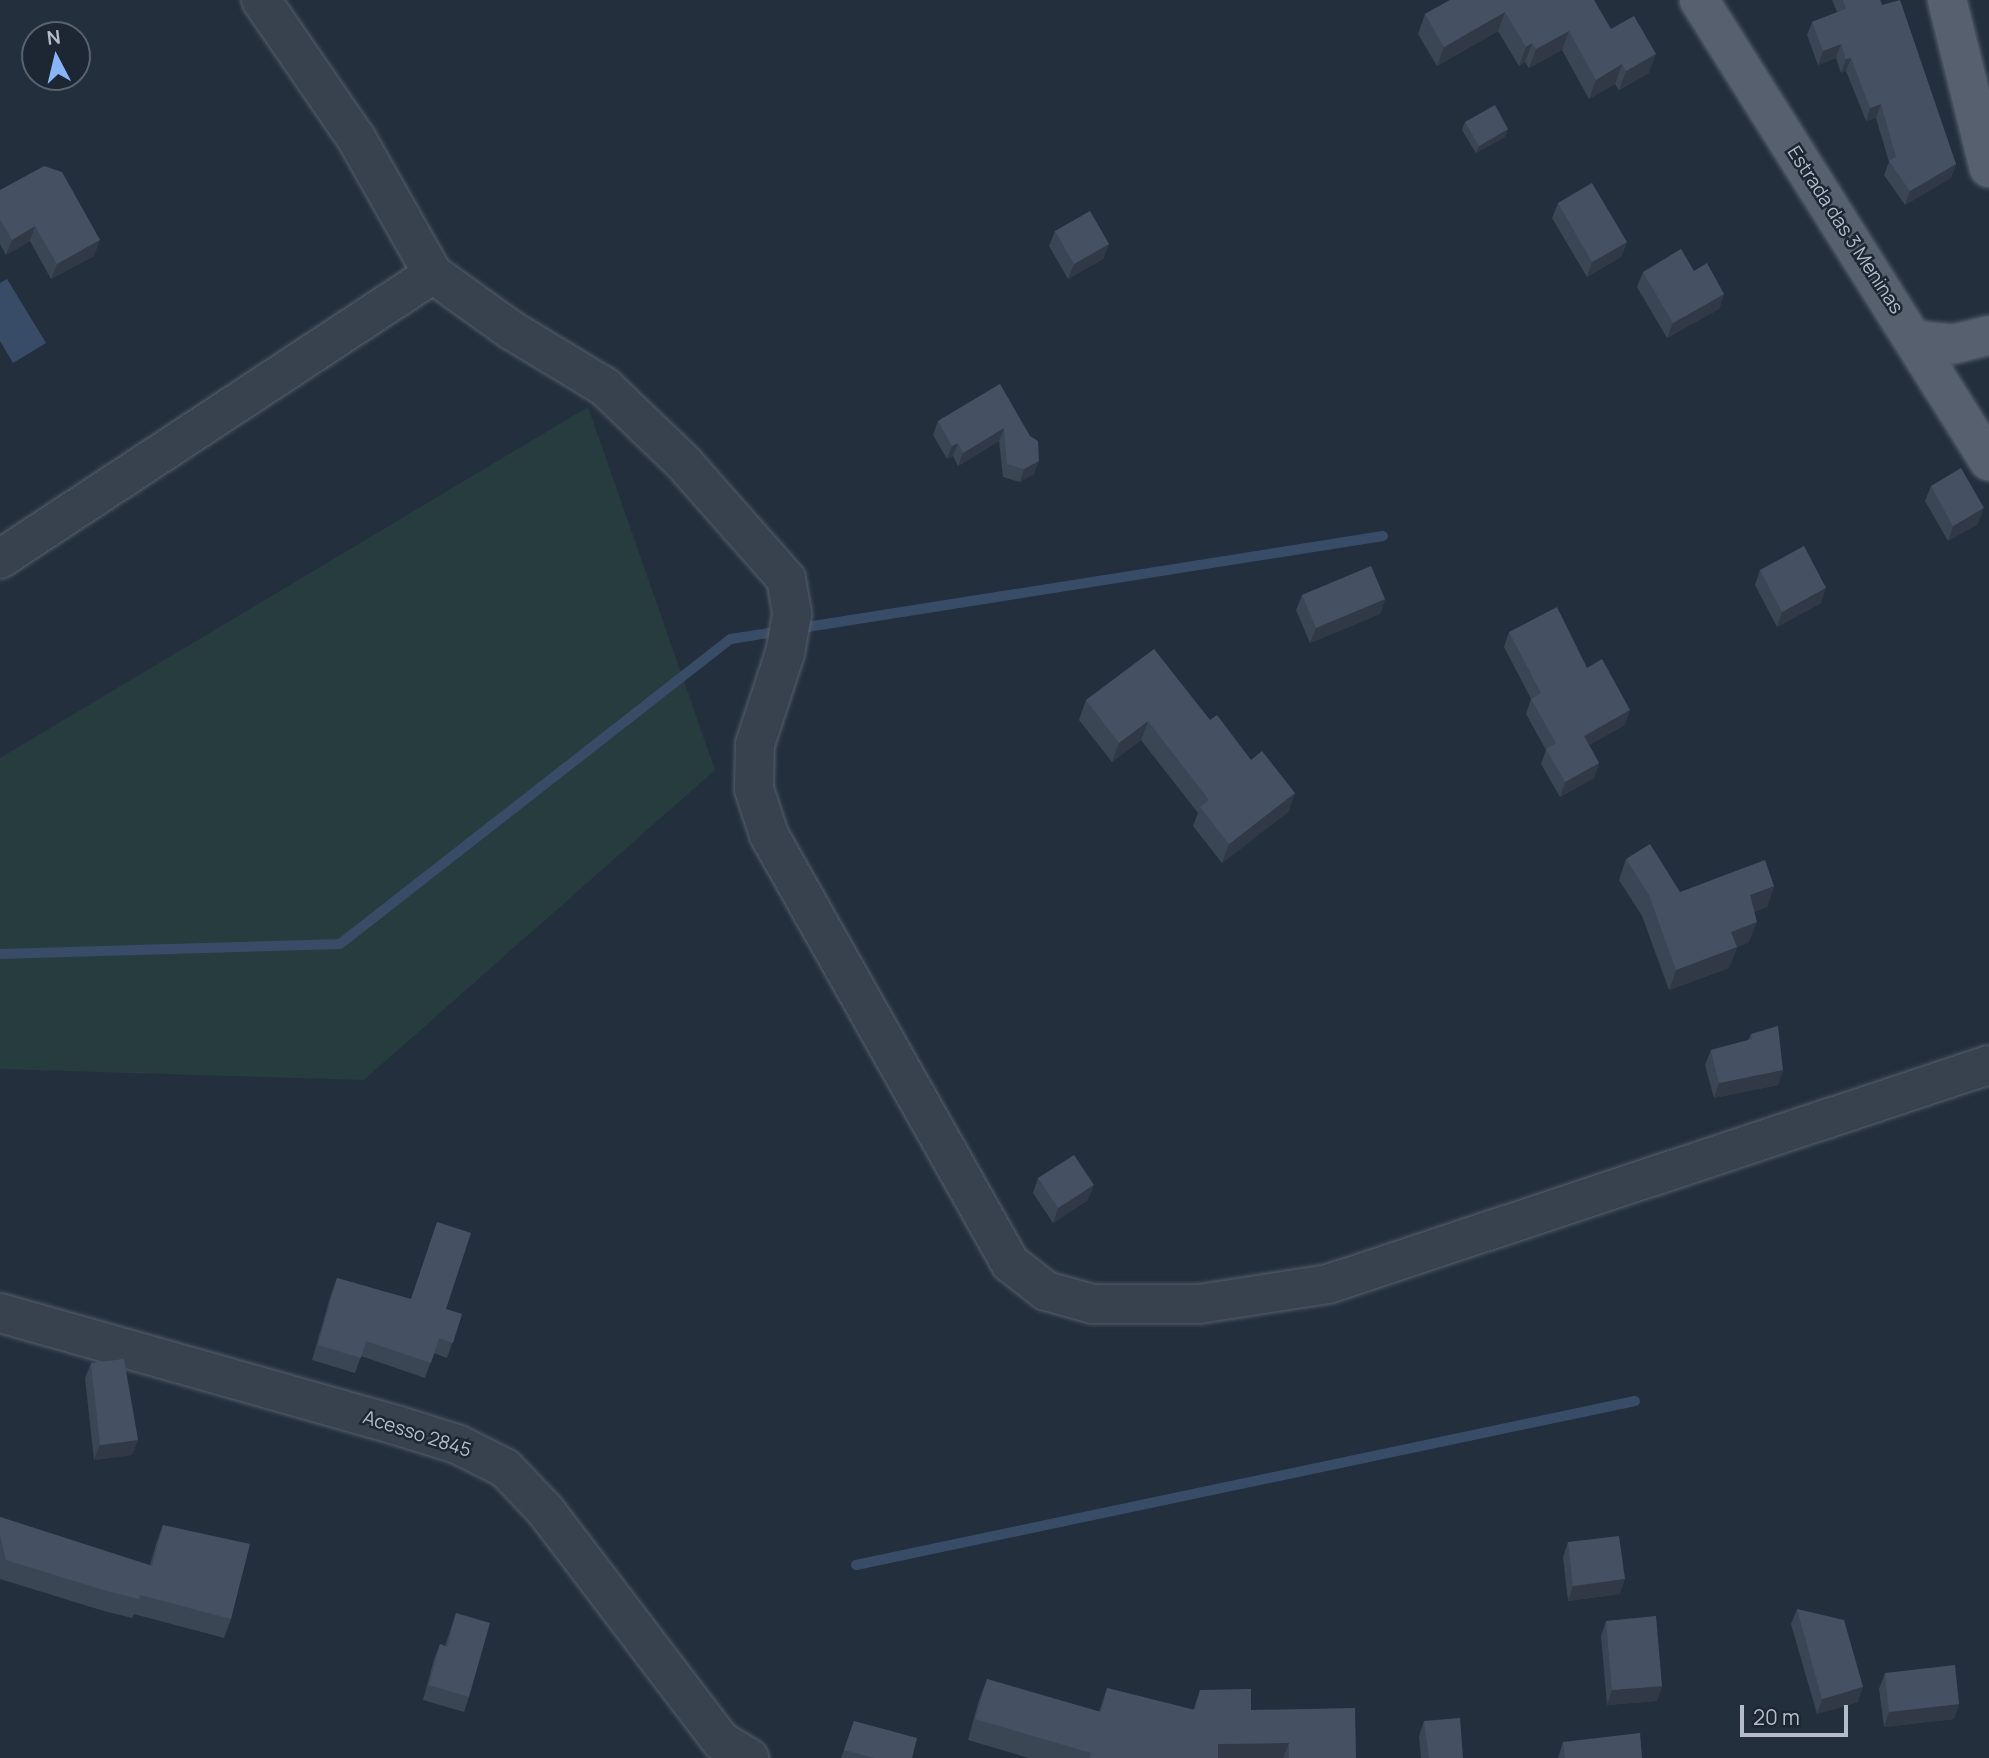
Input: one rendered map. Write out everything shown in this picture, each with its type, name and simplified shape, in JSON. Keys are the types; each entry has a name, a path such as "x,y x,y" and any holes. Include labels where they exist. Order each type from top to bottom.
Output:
{"main road":[{"name":"Estrada das 3 Meninas","path":"1699,0 1916,340 1989,461"},
{"path":"1947,0 1989,168"},
{"path":"1916,340 1954,344 1989,335"}],"street":[{"path":"261,0 356,138 433,274 511,330 605,387 683,461 786,579 792,614 785,653 755,744 754,789 769,835 1010,1263 1046,1291 1093,1304 1199,1304 1328,1284 1989,1065"},
{"path":"0,559 433,274"},
{"name":"Acesso 2845","path":"0,1314 396,1425 457,1444 505,1468 545,1510 721,1741 748,1758"}],"green space":[{"path":"588,407 715,770 364,1080 0,1069 0,758"}],"water":[{"path":"7,279 46,343 13,363 0,341 0,283"}],"building":[{"path":"1450,0 1594,0 1611,29 1634,16 1656,54 1626,71 1622,64 1596,80 1569,31 1536,49 1532,43 1526,47 1505,12 1444,47 1425,14"},
{"path":"1843,0 1880,0 1882,5 1900,0 1956,164 1910,191 1889,161 1896,157 1881,104 1870,108 1851,58 1846,59 1841,44 1823,51 1812,22 1846,9"},
{"path":"1495,105 1508,129 1479,146 1465,122"},
{"path":"44,166 62,172 100,240 57,264 35,226 12,240 0,219 0,190"},
{"path":"1592,183 1627,242 1592,262 1558,203"},
{"path":"1090,211 1109,244 1074,264 1055,231"},
{"path":"1681,249 1694,271 1707,263 1724,294 1673,323 1643,272"},
{"path":"1000,384 1030,436 1038,441 1039,461 1024,469 1007,464 1004,428 963,453 958,443 952,446 938,421"},
{"path":"1961,468 1984,508 1953,526 1931,486"},
{"path":"1804,546 1826,588 1782,612 1760,570"},
{"path":"1371,566 1385,599 1316,628 1302,595"},
{"path":"1557,607 1587,668 1602,659 1630,710 1584,736 1599,763 1565,782 1546,749 1556,743 1531,699 1541,693 1509,632"},
{"path":"1154,649 1210,720 1217,715 1251,760 1262,751 1295,793 1229,844 1200,807 1209,800 1148,721 1119,743 1086,700"},
{"path":"1650,844 1680,892 1765,860 1774,886 1750,895 1757,922 1731,932 1737,947 1676,970 1649,895 1626,859"},
{"path":"1778,1026 1783,1070 1719,1083 1711,1050 1752,1039 1751,1034"},
{"path":"1074,1155 1094,1185 1058,1208 1038,1178"},
{"path":"437,1222 471,1233 446,1309 462,1314 453,1343 439,1338 431,1363 366,1341 361,1358 318,1345 337,1278 411,1299"},
{"path":"124,1359 138,1440 100,1445 91,1363"},
{"path":"0,1517 152,1566 163,1525 250,1544 231,1619 140,1595 139,1599 110,1592 6,1560 0,1535"},
{"path":"1619,1536 1625,1579 1573,1586 1568,1542"},
{"path":"1797,1609 1844,1620 1863,1687 1822,1699"},
{"path":"456,1613 490,1623 469,1697 429,1685 440,1644 447,1647"},
{"path":"1656,1616 1662,1686 1612,1690 1606,1621"},
{"path":"1955,1665 1959,1704 1889,1712 1885,1673"},
{"path":"987,1679 1101,1712 1107,1688 1195,1710 1200,1690 1251,1689 1251,1710 1355,1708 1356,1758 1289,1758 1289,1743 1218,1744 1218,1758 1090,1758 1091,1753 975,1719"},
{"path":"1460,1718 1463,1758 1429,1758 1424,1721"},
{"path":"854,1721 917,1738 912,1758 874,1758 844,1750"},
{"path":"1640,1733 1642,1758 1565,1758 1563,1742"}],"waterway":[{"path":"0,954 340,944 731,639 1383,536"},
{"path":"856,1565 1635,1401"}]}
